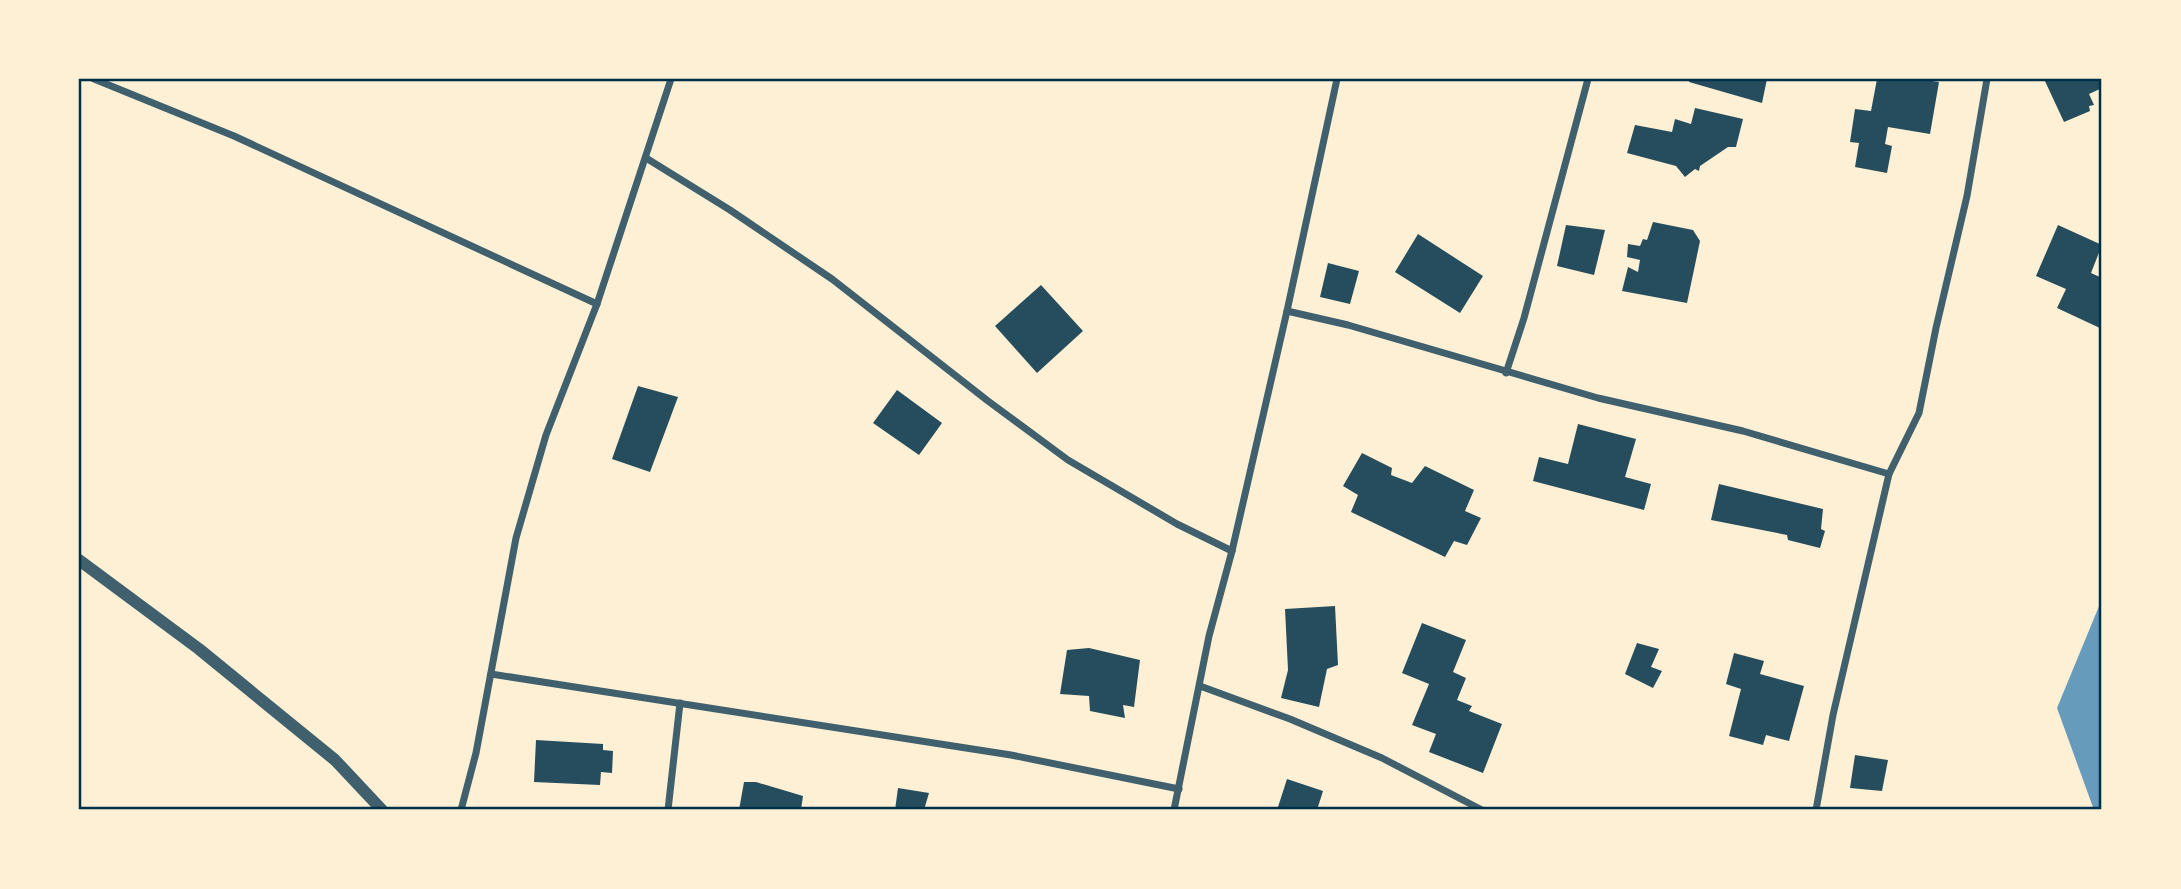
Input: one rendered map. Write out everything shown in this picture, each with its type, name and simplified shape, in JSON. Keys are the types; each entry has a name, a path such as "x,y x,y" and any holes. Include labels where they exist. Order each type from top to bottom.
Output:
{"street":[{"path":"94,79 234,136 597,304"},
{"path":"461,810 476,753 516,538 546,435 597,304 671,79"},
{"path":"1174,810 1209,636 1232,551 1337,79"},
{"path":"1506,373 1524,318 1588,79"},
{"path":"1816,810 1833,715 1889,474 1919,413 1967,196 1987,79"},
{"path":"646,158 730,210 832,279 1068,460 1177,524 1232,551"},
{"path":"1287,311 1598,398 1743,431 1889,474"},
{"path":"79,561 199,649 335,760 382,810"},
{"path":"491,674 1011,755 1179,789"},
{"path":"1200,686 1290,719 1382,758 1482,810"},
{"path":"668,810 680,703"}],"water":[{"path":"2102,599 2102,810 2094,810 2057,708"}],"building":[{"path":"1690,79 1767,79 1762,103 1689,82"},
{"path":"1877,79 1939,82 1930,134 1888,127 1885,144 1892,146 1887,173 1855,167 1859,143 1850,142 1855,109 1871,111"},
{"path":"2044,79 2102,79 2102,88 2089,94 2094,105 2089,106 2090,111 2064,122"},
{"path":"1695,108 1743,119 1736,147 1728,147 1700,166 1699,171 1695,169 1685,177 1676,166 1627,153 1635,125 1672,132 1675,119 1691,124"},
{"path":"1653,222 1693,230 1700,241 1687,303 1622,291 1628,267 1638,272 1640,260 1627,257 1628,244 1640,246 1643,239 1647,240"},
{"path":"1566,225 1605,230 1594,275 1557,266"},
{"path":"2058,225 2102,245 2091,273 2102,278 2102,329 2057,308 2066,289 2036,276"},
{"path":"1418,234 1483,276 1460,313 1395,272"},
{"path":"1328,263 1359,271 1350,304 1320,297"},
{"path":"1041,285 1083,331 1037,373 995,326"},
{"path":"638,386 678,397 650,472 612,459"},
{"path":"897,390 942,423 919,455 873,423"},
{"path":"1578,424 1636,439 1625,477 1651,484 1644,510 1533,481 1539,457 1568,464"},
{"path":"1362,453 1392,468 1391,475 1412,483 1425,466 1474,490 1465,511 1481,518 1467,545 1454,541 1445,557 1351,512 1358,495 1343,486"},
{"path":"1719,484 1823,509 1821,529 1825,531 1820,548 1788,540 1787,535 1711,520"},
{"path":"1335,606 1338,665 1327,669 1319,707 1281,698 1288,670 1285,609"},
{"path":"1422,623 1466,640 1453,672 1466,678 1457,700 1472,706 1469,711 1502,724 1483,773 1429,752 1436,734 1412,725 1429,684 1402,673"},
{"path":"1637,643 1659,649 1651,667 1662,671 1653,688 1625,674"},
{"path":"1089,648 1140,660 1134,707 1123,705 1125,718 1090,711 1089,696 1060,694 1067,650"},
{"path":"1734,653 1764,661 1760,674 1804,686 1789,741 1766,735 1763,745 1729,736 1741,689 1726,684"},
{"path":"536,740 603,744 603,750 613,751 612,773 601,772 600,785 534,782"},
{"path":"1855,755 1888,760 1882,791 1850,788"},
{"path":"1287,779 1323,791 1317,810 1277,810"},
{"path":"744,782 756,782 803,796 801,810 739,810"},
{"path":"898,788 929,793 924,810 895,810"}]}
